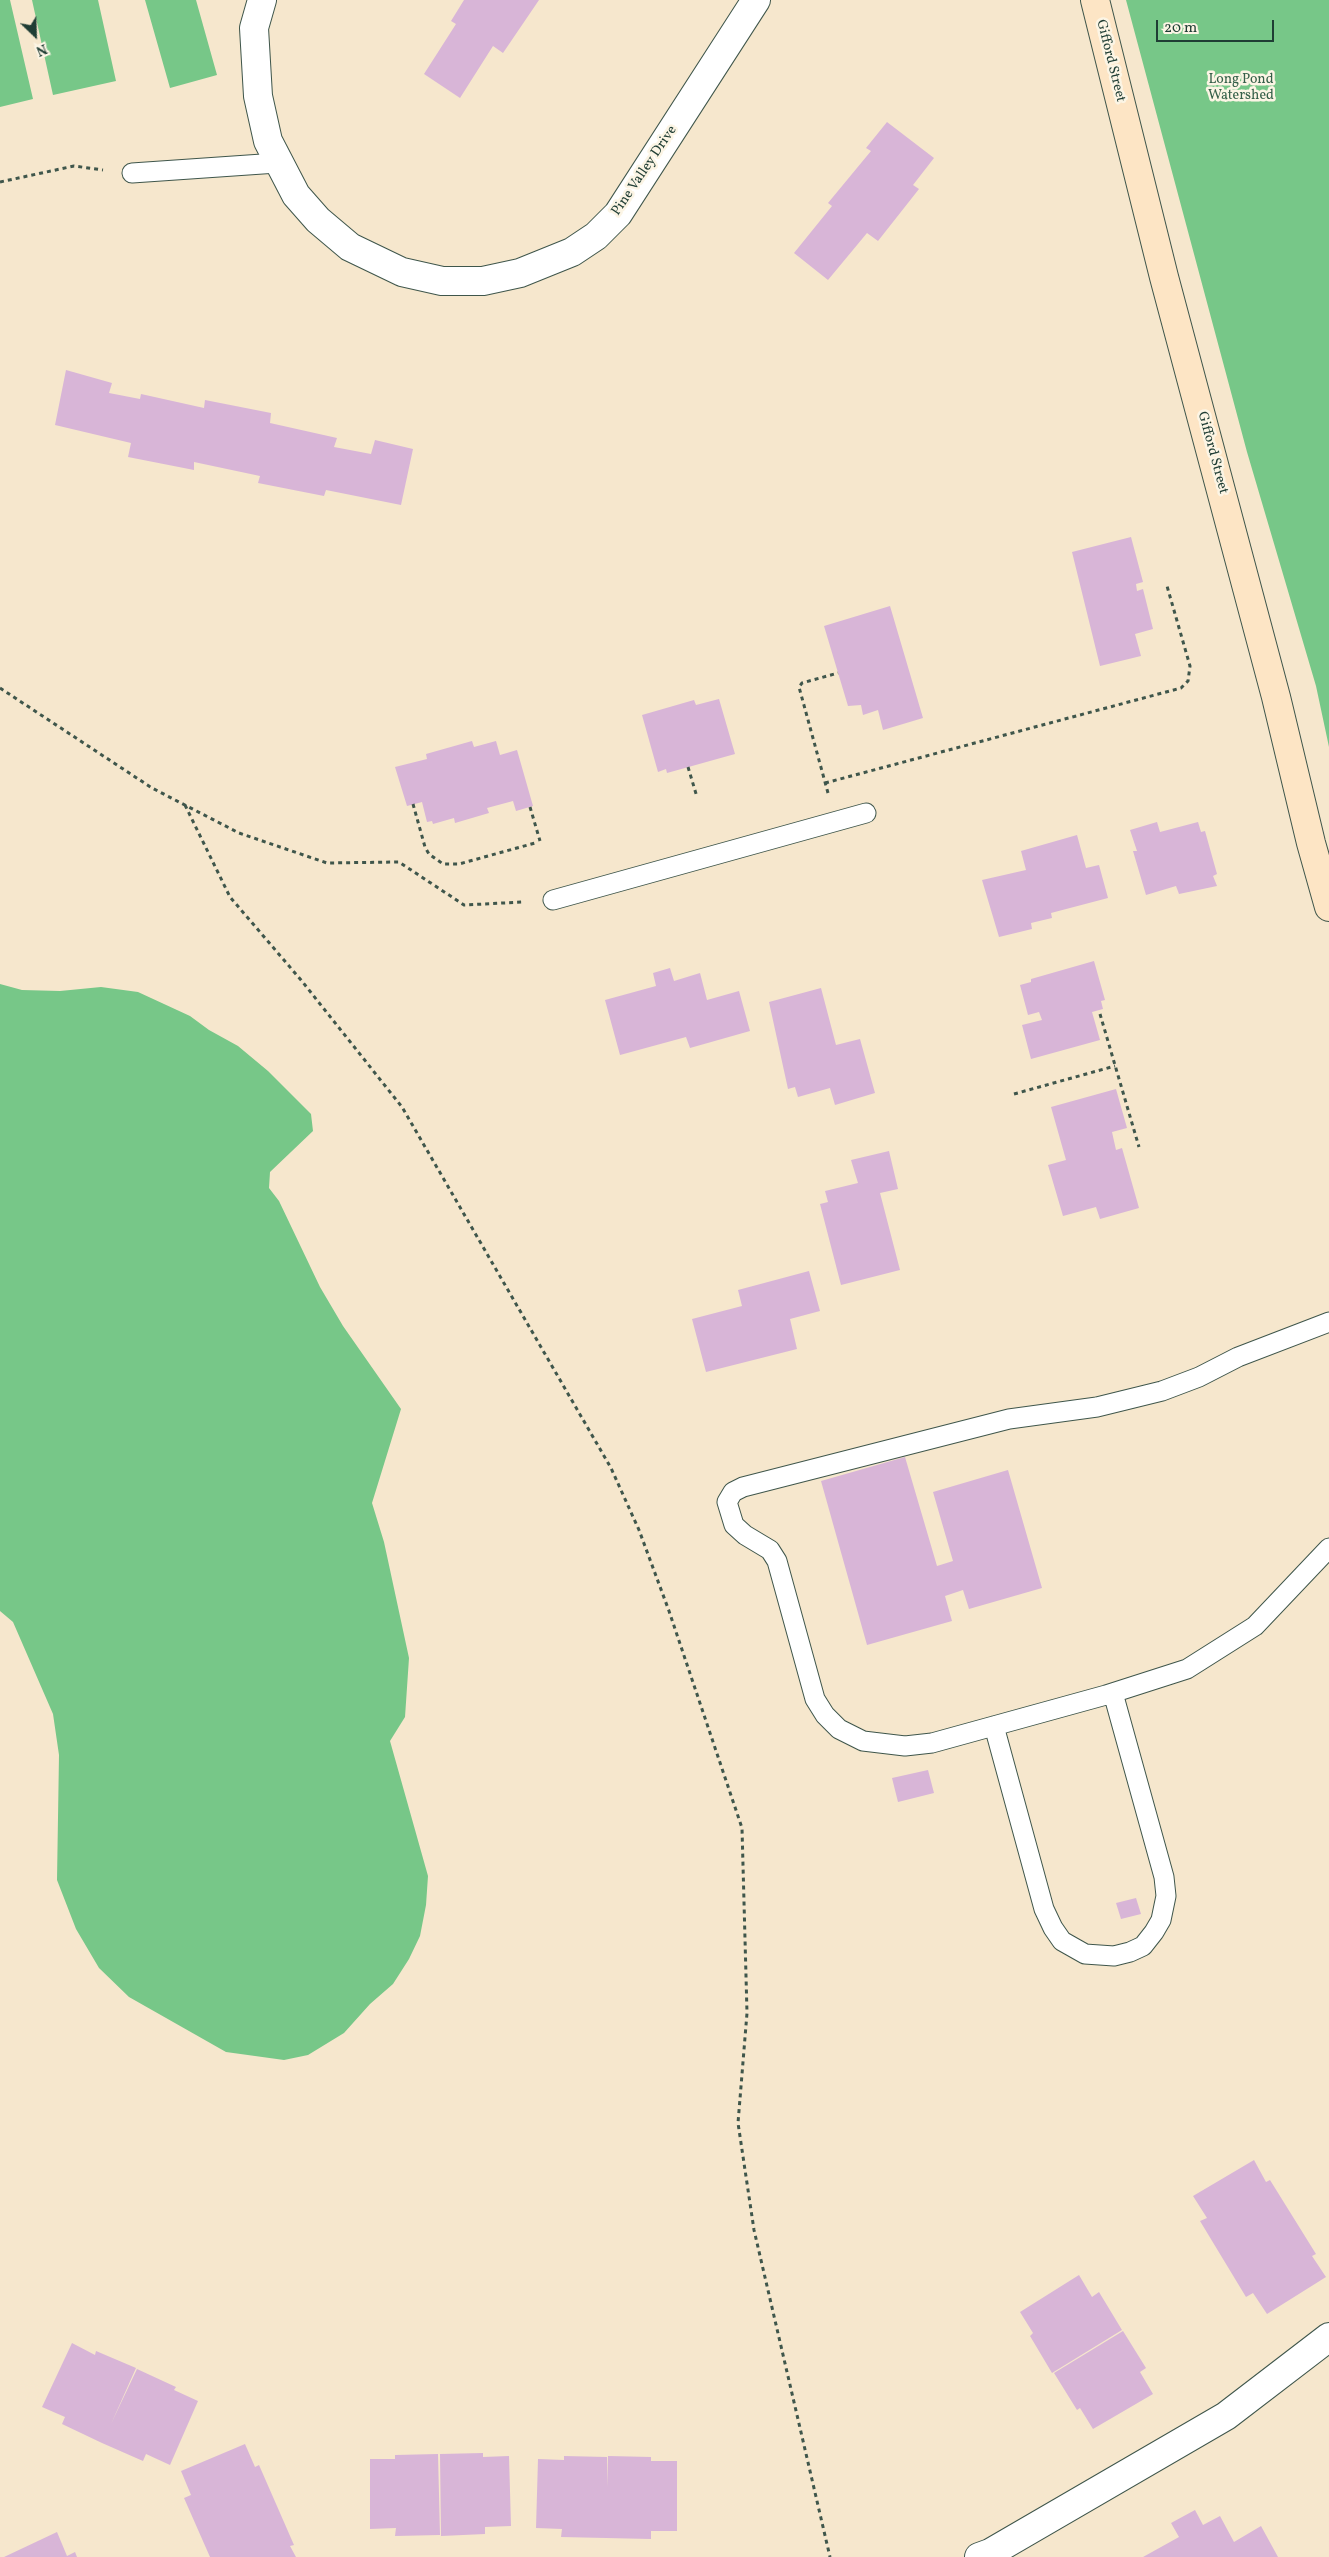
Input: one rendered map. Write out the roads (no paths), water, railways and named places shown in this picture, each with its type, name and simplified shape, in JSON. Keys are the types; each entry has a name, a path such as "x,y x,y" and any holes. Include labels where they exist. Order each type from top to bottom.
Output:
{"main road":[{"name":"Gifford Street","path":"1095,0 1164,277 1274,688 1311,843 1329,906"}],"street":[{"name":"Pine Valley Drive","path":"262,0 254,28 258,96 268,141 296,195 318,220 350,247 375,261 402,272 442,281 483,280 520,273 572,252 596,236 618,214 756,0"},
{"path":"979,2557 990,2553 1226,2416 1329,2337"}],"lane":[{"path":"132,173 278,163"},
{"path":"553,900 866,813"},
{"path":"1329,1322 1238,1357 1199,1377 1162,1391 1097,1407 1008,1419 743,1487 733,1492 727,1502 734,1525 745,1535 770,1550 777,1561 815,1699 825,1715 839,1729 863,1741 905,1746 932,1743 1113,1693 1187,1669 1254,1626 1329,1548"},
{"path":"994,1726 1044,1909 1053,1928 1062,1941 1085,1954 1114,1956 1130,1952 1143,1946 1154,1932 1161,1920 1166,1896 1164,1877 1113,1693"}],"park label":[{"name":"Long Pond Watershed","path":"1241,88"}]}
